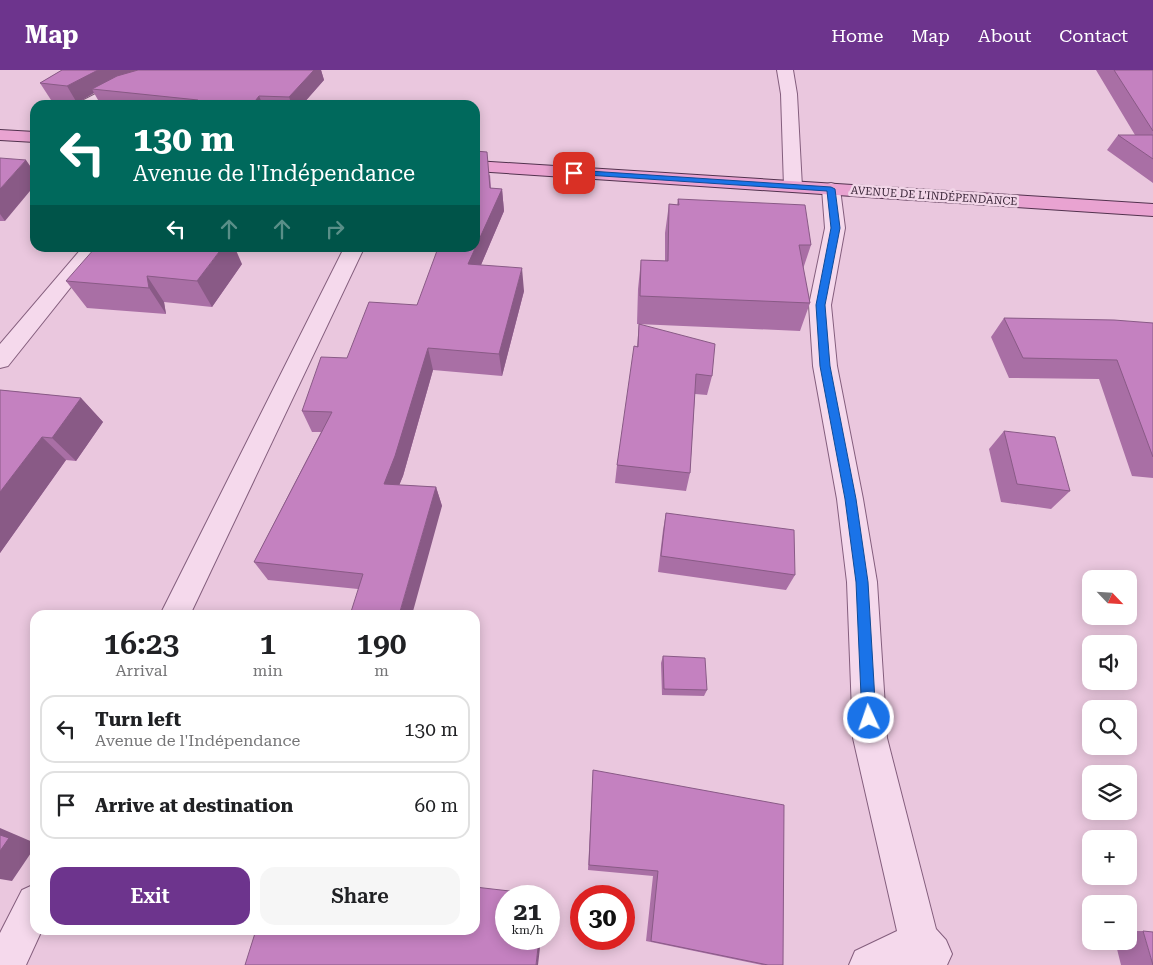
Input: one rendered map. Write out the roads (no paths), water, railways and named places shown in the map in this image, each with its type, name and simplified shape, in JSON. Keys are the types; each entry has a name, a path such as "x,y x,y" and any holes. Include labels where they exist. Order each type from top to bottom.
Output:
{"main road":[{"path":"0,135 30,136"},
{"name":"AVENUE DE L'INDÉPENDANCE","path":"480,166 1153,210"}],"street":[{"path":"96,100 119,88 180,70"},
{"path":"786,70 789,94 793,187"},
{"path":"831,189 836,228 820,305 825,366 850,499 862,582 870,738 930,957 869,965"},
{"path":"0,360 89,252"},
{"path":"177,610 352,252"},
{"path":"5,965 30,913"}]}
